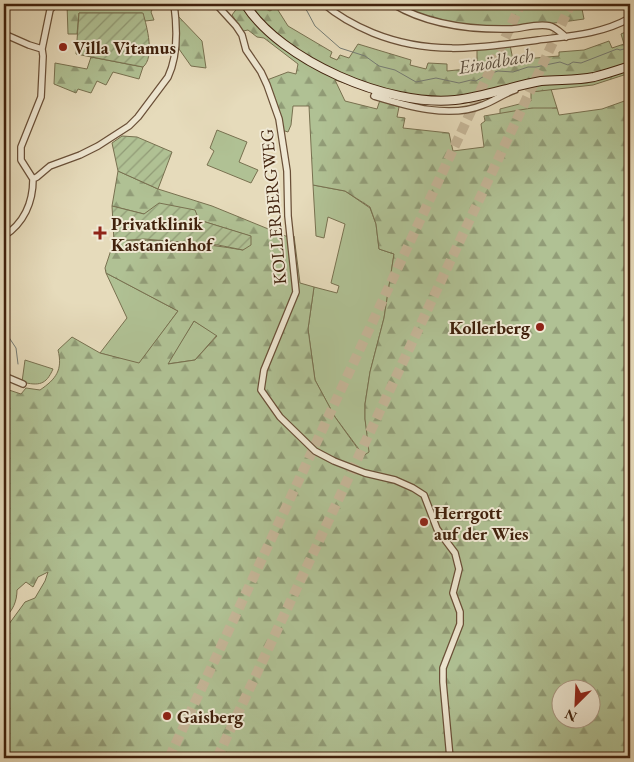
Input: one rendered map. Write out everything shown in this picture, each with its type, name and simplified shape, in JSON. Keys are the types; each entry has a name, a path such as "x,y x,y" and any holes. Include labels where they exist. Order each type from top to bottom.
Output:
{"main road":[{"path":"246,4 258,20 313,63 346,78 412,99 454,100 540,82 593,77 630,66"}],"street":[{"path":"4,236 22,220 31,200 33,179 23,164 20,153 24,137 41,97 42,49 50,10 55,4"},
{"path":"33,179 50,166 98,146 129,126 138,117 168,77 171,70 176,32 174,4"},
{"name":"KOLLERBERGWEG","path":"216,4 242,35 246,50 261,72 267,85 280,119 287,171 288,216 296,292 264,370 261,390 280,417 315,451 334,461 365,473 395,480 424,495 437,529 455,553 459,569 453,593 460,612 460,624 443,668 450,758"},
{"path":"324,4 353,25 408,44 450,49 566,37 598,31 630,18"},
{"path":"393,4 428,20 488,29 549,26 566,37"},
{"path":"4,34 42,49"},
{"path":"393,94 392,96 375,94 374,96 419,108 452,110 483,105 515,90 516,87"},
{"path":"4,376 23,384"}],"green space":[{"path":"67,4 153,8 151,12 154,20 145,21 142,13 79,13 77,34 68,34"},
{"path":"235,4 243,4 299,57 376,93 335,80 345,101 377,109 380,100 399,107 397,117 405,118 403,128 449,133 453,151 484,147 481,124 485,121 484,116 532,108 557,108 559,115 602,109 630,99 630,758 4,758 4,626 9,624 25,602 35,598 48,572 38,577 33,587 26,582 17,590 14,606 4,618 4,378 9,381 6,389 21,394 26,388 40,390 54,378 60,363 58,350 72,337 100,353 139,363 178,311 106,273 105,268 114,241 179,242 243,250 250,236 199,220 144,214 112,206 118,171 158,189 212,206 288,237 294,236 300,283 314,287 308,329 315,380 335,417 363,456 369,452 365,404 370,372 384,318 394,254 379,249 376,224 370,207 345,191 313,185 309,106 293,106 291,125 288,132 282,130 267,80 288,72 296,74 298,64 264,38 257,37 248,30 243,31 232,15 238,7","holes":["194,321 217,336 195,360 168,364"]},
{"path":"249,4 261,4 262,7 270,11 276,7 288,26 332,52 330,57 337,60 340,55 349,58 358,44 411,60 410,65 426,69 428,63 447,64 447,71 477,68 477,49 510,45 513,60 559,56 559,52 584,50 609,41 612,48 624,44 621,34 630,30 630,63 591,75 458,97 430,97 372,85 343,74 315,60 290,44 267,25"},
{"path":"397,4 605,4 582,9 584,19 537,25 489,27 442,21 419,14"},
{"path":"79,13 143,13 148,34 149,56 147,62 143,67 76,54"},
{"path":"177,15 202,41 206,68 191,66 179,49"},
{"path":"91,57 143,67 139,79 113,72 106,85 97,81 91,93 78,89 76,93 54,84 55,63 87,69"},
{"path":"630,69 630,73 593,85 531,92 529,87"},
{"path":"551,89 557,108 500,114 500,109 531,101 531,92"},
{"path":"217,130 247,142 239,162 258,170 251,183 207,165 214,151 210,148"},
{"path":"122,136 137,137 172,152 158,189 118,171 112,143"},
{"path":"313,185 345,191 370,208 376,224 379,249 394,254 384,318 370,372 365,404 365,419 370,452 364,456 335,417 315,380 308,329 314,287 337,293 339,286 331,283 345,224 328,217 324,238 316,236"},
{"path":"159,203 195,210 199,220 251,236 251,245 243,250 218,245 144,239 114,241 112,206 144,214"},
{"path":"106,273 178,311 139,364 100,353 127,318"},
{"path":"194,321 217,335 195,360 167,364"},
{"path":"25,360 53,369 48,378 41,383 22,382"}],"waterway":[{"name":"Einödbach","path":"300,4 307,11 315,26 340,48 365,56 379,66 395,70 416,82 436,78 459,83 471,80 476,81 498,71 513,72 528,67 560,62 568,65 573,62 581,63 617,49 628,48 630,43"},
{"path":"4,330 16,348 18,364"}],"tunnel":[{"path":"169,758 521,4"},
{"path":"217,758 571,4"}],"place":[{"name":"Villa Vitamus","path":"63,47"},
{"name":"Privatklinik Kastanienhof","path":"100,233"},
{"name":"Kollerberg","path":"540,327"},
{"name":"Herrgott auf der Wies","path":"424,522"},
{"name":"Gaisberg","path":"167,716"}]}
